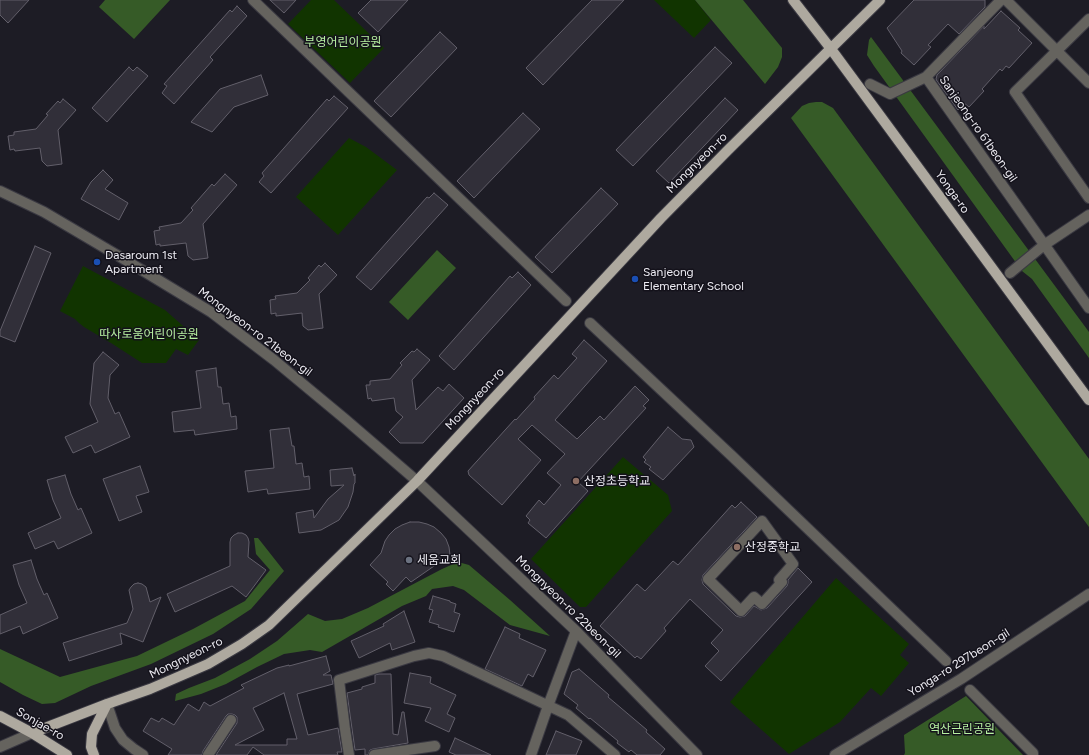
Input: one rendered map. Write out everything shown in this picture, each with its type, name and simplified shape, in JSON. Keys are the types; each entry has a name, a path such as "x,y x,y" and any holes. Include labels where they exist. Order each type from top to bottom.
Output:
{"main road":[{"name":"Yonga-ro","path":"793,0 831,49 1089,400"},
{"name":"Mongnyeon-ro","path":"32,733 150,689 208,664 242,644 269,625 417,481 661,218 880,0"},
{"path":"94,755 91,747 92,734 107,704"},
{"name":"Sonjae-ro","path":"0,716 32,733 67,755"}],"street":[{"path":"253,0 566,301"},
{"name":"Sanjeong-ro 61beon-gil","path":"1001,0 926,77 1089,308"},
{"path":"1006,0 1089,82"},
{"path":"1089,19 1015,92 1089,198"},
{"path":"870,84 890,94 926,77"},
{"name":"Mongnyeon-ro 21beon-gil","path":"0,191 44,212 211,312 310,389 417,481"},
{"path":"1010,273 1044,245 1089,215"},
{"path":"590,323 946,661"},
{"name":"Mongnyeon-ro 22beon-gil","path":"417,481 576,632 697,755"},
{"path":"762,521 793,564 779,580 782,582 762,604 754,597 741,611 708,579 762,521"},
{"name":"Yonga-ro 297beon-gil","path":"837,754 961,679 1089,594"},
{"path":"531,755 576,632"},
{"path":"349,755 339,680 414,656 429,654 443,656 568,715 615,755"},
{"path":"970,690 1033,755"},
{"path":"107,704 115,728 123,740 143,755"},
{"path":"208,755 231,720"},
{"path":"0,748 32,733"},
{"path":"374,755 435,746"}],"green space":[{"path":"105,0 170,0 134,39 99,7"},
{"name":"부영어린이공원","path":"311,0 334,0 384,48 350,83 288,24"},
{"path":"654,0 695,0 711,20 694,38"},
{"path":"695,0 743,0 782,48 782,57 778,67 765,84"},
{"path":"871,37 1089,332 1089,358 1032,279 1022,271 874,66 867,55 869,40"},
{"path":"822,102 833,108 1089,459 1089,527 791,118 802,106"},
{"path":"349,138 366,147 397,170 338,235 296,197"},
{"path":"437,250 456,268 408,320 389,302"},
{"name":"따사로움어린이공원","path":"83,266 165,310 199,340 188,355 176,349 166,363 142,363 84,327 75,319 60,311"},
{"path":"623,457 668,495 672,511 586,607 580,607 531,559"},
{"path":"254,538 258,538 284,571 251,609 213,634 151,664 91,686 55,703 42,704 0,682 0,649 60,677 137,656 193,629 245,601 270,570 256,554"},
{"path":"458,562 469,565 550,636 510,625 464,590 453,586 432,589 426,596 402,606 322,652 310,650 284,654 226,684 201,694 175,701 176,694 215,678 250,659 277,641 308,614 325,621 342,619 368,608"},
{"path":"836,578 909,644 900,655 909,663 881,696 871,688 840,722 789,754 730,702"},
{"name":"역산근린공원","path":"966,696 1023,755 904,755 904,735"}],"building":[{"path":"0,0 29,0 8,23 0,15"},
{"path":"270,0 296,0 284,13"},
{"path":"371,0 408,0 378,32 358,13"},
{"path":"592,0 624,0 543,85 526,68"},
{"path":"914,0 985,0 985,7 959,34 948,24 928,45 931,47 914,65 901,53 902,51 887,28"},
{"path":"237,6 247,16 210,57 213,60 174,104 162,93 167,86 164,84 230,10 232,12"},
{"path":"1001,11 1020,28 1018,30 1032,43 1009,68 1006,66 1002,71 1000,69 982,89 984,91 969,107 964,103 958,110 937,81 937,75 984,26 984,29"},
{"path":"440,32 457,48 391,117 374,101"},
{"path":"715,47 732,63 633,166 616,150"},
{"path":"129,67 133,71 137,67 148,76 107,122 92,108"},
{"path":"261,75 268,95 234,107 212,132 191,122 220,89"},
{"path":"334,96 348,108 271,193 259,182 264,176 262,173 327,99 329,101"},
{"path":"725,98 738,110 669,183 656,171"},
{"path":"63,99 76,110 58,130 62,164 47,166 42,161 40,148 15,151 14,149 10,150 8,136 14,135 14,132 36,129 48,115 46,114 58,101 60,103"},
{"path":"523,113 540,129 474,198 457,181"},
{"path":"103,170 113,180 105,189 128,203 119,220 81,199 91,182"},
{"path":"225,174 237,185 203,224 208,258 193,260 188,256 186,243 160,246 160,244 156,245 154,231 160,230 159,227 181,223 193,210 191,208 212,184 214,186"},
{"path":"601,188 618,204 552,273 535,257"},
{"path":"434,193 448,205 371,290 356,277 427,197 429,198"},
{"path":"35,246 51,253 15,342 0,336 0,331"},
{"path":"325,263 337,275 319,294 323,328 308,330 303,326 302,313 276,316 276,313 271,314 270,300 276,299 275,296 297,293 310,280 308,278 319,265 321,267"},
{"path":"518,272 531,285 454,370 439,356 510,276 512,278"},
{"path":"584,340 607,361 555,420 577,439 600,416 604,420 635,386 649,400 643,406 646,408 578,482 588,491 546,538 528,523 530,520 526,516 539,500 544,505 561,485 547,473 565,454 532,425 518,439 541,460 502,505 469,475 468,471 535,399 534,397 554,375 558,379 577,358 572,354"},
{"path":"417,349 430,360 412,380 416,410 438,387 443,391 449,384 464,398 423,443 400,443 389,432 403,417 396,411 394,398 372,401 371,398 368,399 366,385 370,385 370,381 390,379 402,365 400,363 412,351 414,352"},
{"path":"103,352 119,365 110,375 108,398 115,414 119,412 130,437 95,453 91,445 73,453 65,437 98,422 90,404 94,363"},
{"path":"216,368 218,387 221,387 223,404 229,403 231,417 236,416 237,429 195,435 194,430 174,432 172,412 201,408 196,371"},
{"path":"668,427 682,439 691,440 694,447 663,480 649,469 651,467 644,462 646,460 643,457"},
{"path":"289,428 292,446 294,446 296,464 302,463 304,477 309,476 310,489 268,494 267,489 248,492 245,471 274,468 270,430"},
{"path":"140,466 149,492 136,496 142,512 119,521 103,479"},
{"path":"352,468 354,476 355,474 353,492 348,507 339,520 321,530 299,533 296,513 313,510 314,518 328,499 344,485 331,486 330,470"},
{"path":"65,475 78,510 81,508 92,533 58,549 54,541 35,549 28,533 61,518 53,500 47,480"},
{"path":"741,502 757,517 703,575 703,584 736,616 740,617 745,616 754,606 761,610 767,608 787,586 788,580 798,568 812,582 721,681 705,666 719,651 711,643 723,630 690,599 664,628 666,631 641,659 637,656 635,658 600,626 637,584 645,591 673,561 678,565 732,505 735,508"},
{"name":"세움교회","path":"410,522 419,522 434,527 446,539 450,555 411,582 406,577 393,591 386,584 388,582 370,565 381,553 385,541 389,535 395,529"},
{"path":"238,533 246,535 248,538 248,557 266,570 246,597 232,586 175,612 167,594 230,566 230,542 231,538"},
{"path":"31,560 44,595 47,593 58,618 23,634 20,626 0,634 0,615 27,603 19,585 13,565"},
{"path":"138,583 146,587 150,602 161,597 143,642 120,633 122,644 69,661 63,643 127,623 133,609 129,590 134,584"},
{"path":"433,596 456,604 454,612 460,614 454,632 438,627 439,625 429,622 433,610 429,609"},
{"path":"404,611 415,642 392,650 390,643 359,658 351,641 384,626 383,624"},
{"path":"505,627 520,634 519,638 546,650 533,677 528,674 522,686 485,669"},
{"path":"326,656 330,671 323,675 331,675 333,684 297,694 308,735 338,728 342,752 337,752 338,755 264,755 253,747 247,755 216,755 237,723 237,717 232,714 228,714 226,716 203,751 202,755 168,755 172,749 143,731 151,718 159,722 162,718 174,725 188,704 199,711 204,702 210,706 244,688 241,685 277,668","holes":["284,693 297,739 287,739 287,745 235,745 264,730 253,708"]},
{"path":"579,669 609,695 608,697 647,730 646,732 665,749 660,755 637,755 631,750 629,752 617,743 618,741 576,708 578,705 564,694 572,672"},
{"path":"410,673 431,677 430,683 456,695 447,714 455,718 449,732 425,721 431,708 404,703"},
{"path":"391,674 393,734 398,735 402,712 404,712 408,743 373,749 370,750 368,755 365,755 365,749 355,750 347,693 362,689 362,687 375,683 375,675"},
{"path":"556,731 582,741 576,755 546,755"},
{"path":"455,738 491,755 456,755 449,752"}],"place":[{"name":"Dasaroum 1st Apartment","path":"97,262"},
{"name":"Sanjeong Elementary School","path":"635,279"},
{"name":"산정초등학교","path":"576,481"},
{"name":"산정중학교","path":"737,547"},
{"name":"세움교회","path":"409,560"}]}
